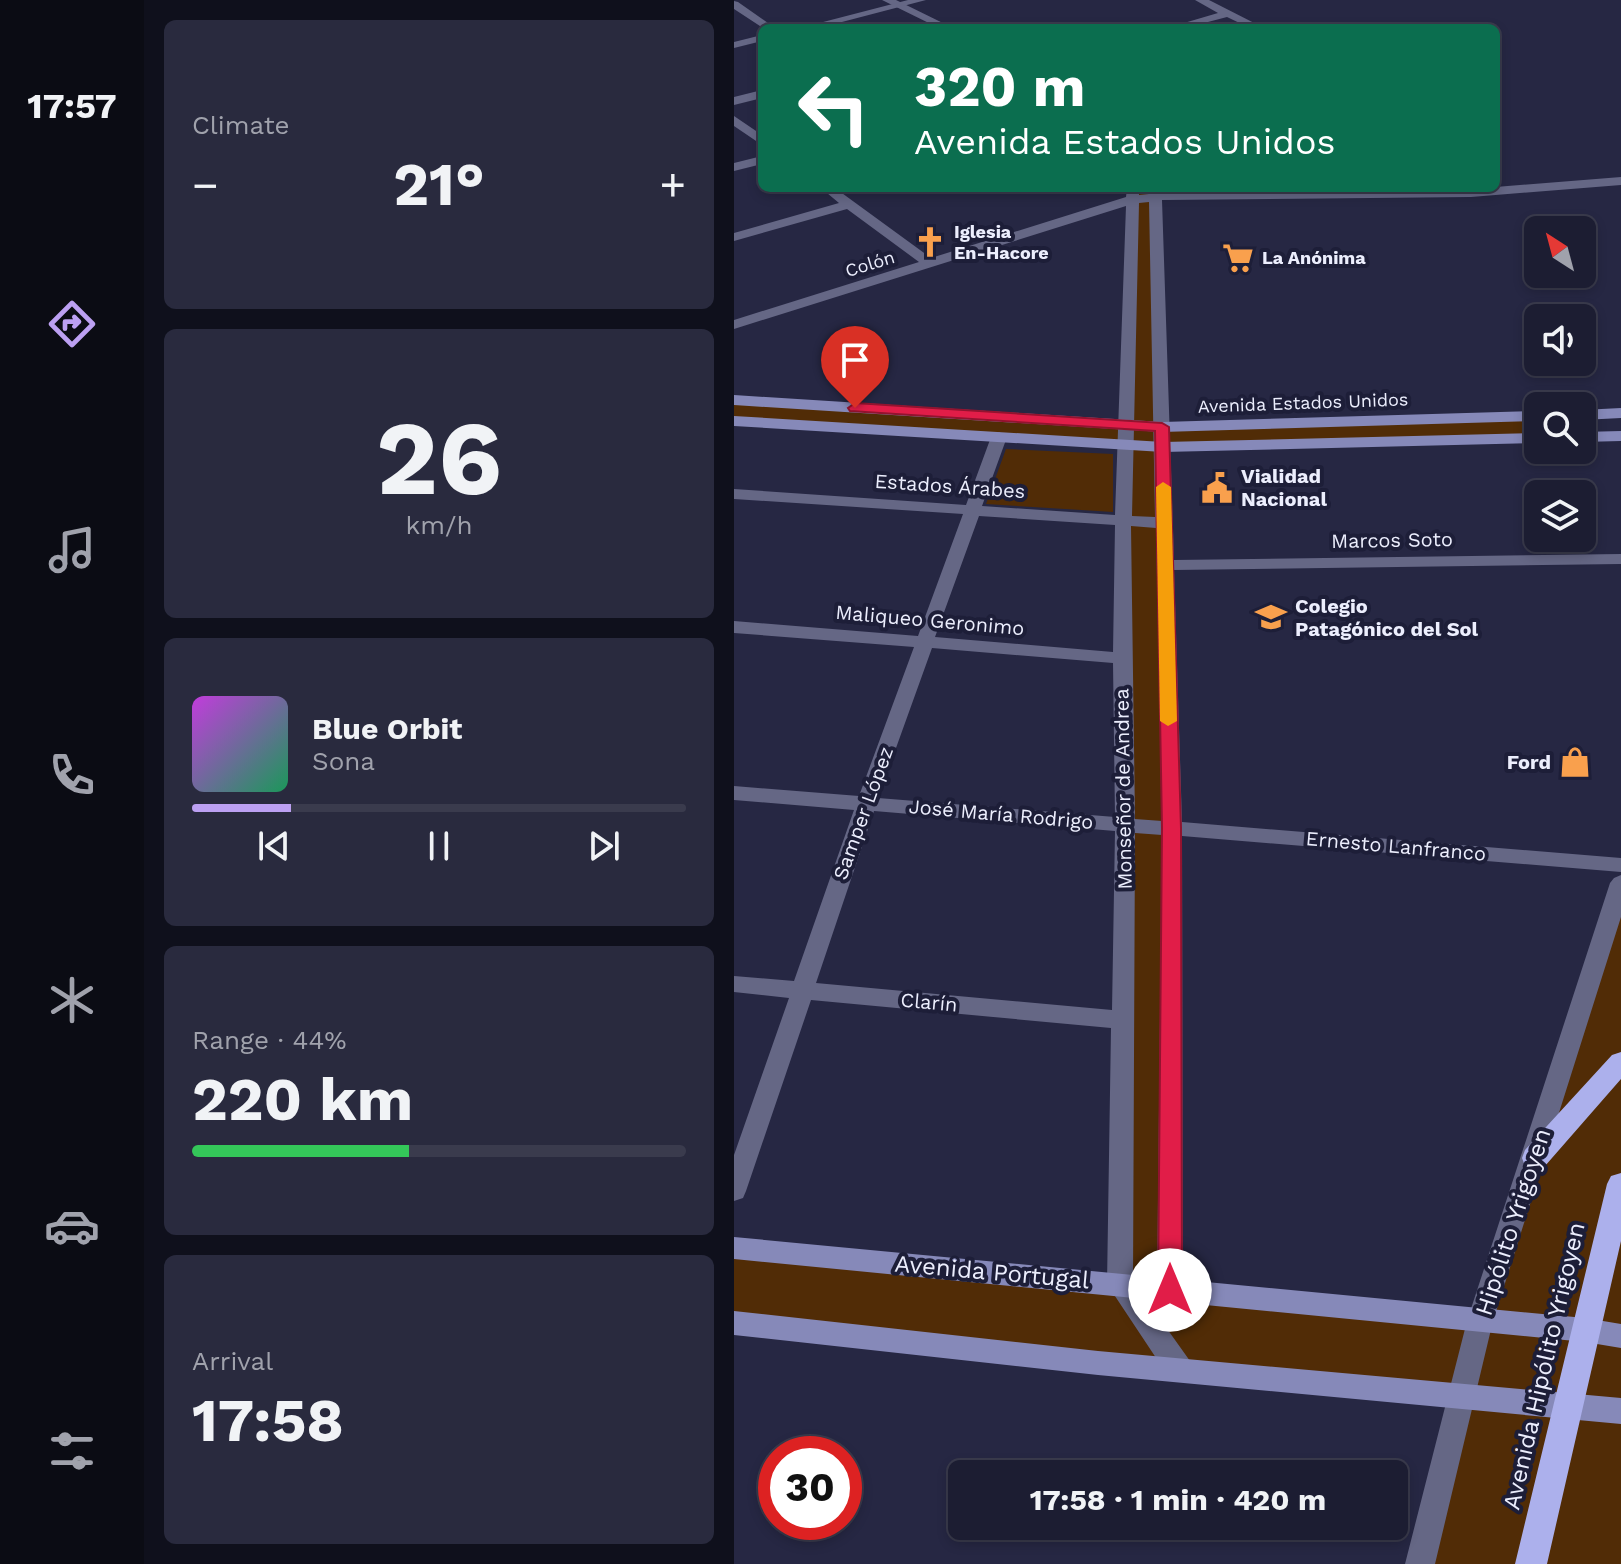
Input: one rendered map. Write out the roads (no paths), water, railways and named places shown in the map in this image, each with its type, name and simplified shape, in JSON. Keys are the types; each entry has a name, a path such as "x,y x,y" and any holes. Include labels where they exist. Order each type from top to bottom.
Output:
{"highway":[{"path":"1535,1158 1621,1062"},
{"name":"Avenida Hipólito Yrigoyen","path":"1531,1564 1621,1184"}],"main road":[{"name":"Avenida Estados Unidos","path":"734,400 1163,437 1524,438"},
{"path":"1596,414 1621,413"},
{"name":"Avenida Estados Unidos","path":"1163,437 1524,417"},
{"name":"Avenida Estados Unidos","path":"734,421 999,437 1126,435"},
{"path":"1596,437 1621,436"},
{"name":"Avenida Portugal","path":"734,1248 1585,1330 1621,1336"},
{"path":"734,1323 1180,1370 1621,1411"}],"street":[{"path":"822,24 921,0"},
{"path":"1200,0 1251,24"},
{"path":"734,4 764,24"},
{"path":"897,6 918,24"},
{"path":"897,6 924,14 941,24"},
{"path":"1187,24 1229,13"},
{"path":"734,45 758,39"},
{"path":"734,101 758,95"},
{"path":"734,120 758,138"},
{"path":"734,167 758,161"},
{"name":"Colón","path":"1500,191 1621,181"},
{"path":"832,192 930,264"},
{"path":"1155,192 1172,828 1170,1290"},
{"name":"Colón","path":"734,325 930,264 1132,194 1484,192"},
{"name":"Monseñor de Andrea","path":"1120,1284 1125,824 1123,520 1132,194"},
{"path":"734,237 849,204"},
{"name":"Samper López","path":"734,1191 866,804 999,437"},
{"name":"Estados Árabes","path":"734,494 1163,523"},
{"name":"Marcos Soto","path":"1163,565 1621,559"},
{"name":"Maliqueo Geronimo","path":"734,627 1122,658"},
{"name":"José María Rodrigo","path":"734,793 1172,828"},
{"name":"Ernesto Lanfranco","path":"1172,828 1621,865"},
{"name":"Hipólito Yrigoyen","path":"1420,1564 1480,1321 1535,1158 1621,883"},
{"name":"Clarín","path":"734,984 1123,1020"},
{"path":"1120,1284 1180,1370"}],"place":[{"name":"Iglesia En-Hacore","path":"930,242"},
{"name":"La Anónima","path":"1238,258"},
{"name":"Vialidad Nacional","path":"1217,488"},
{"name":"Colegio Patagónico del Sol","path":"1271,617"},
{"name":"Ford","path":"1575,762"}]}
